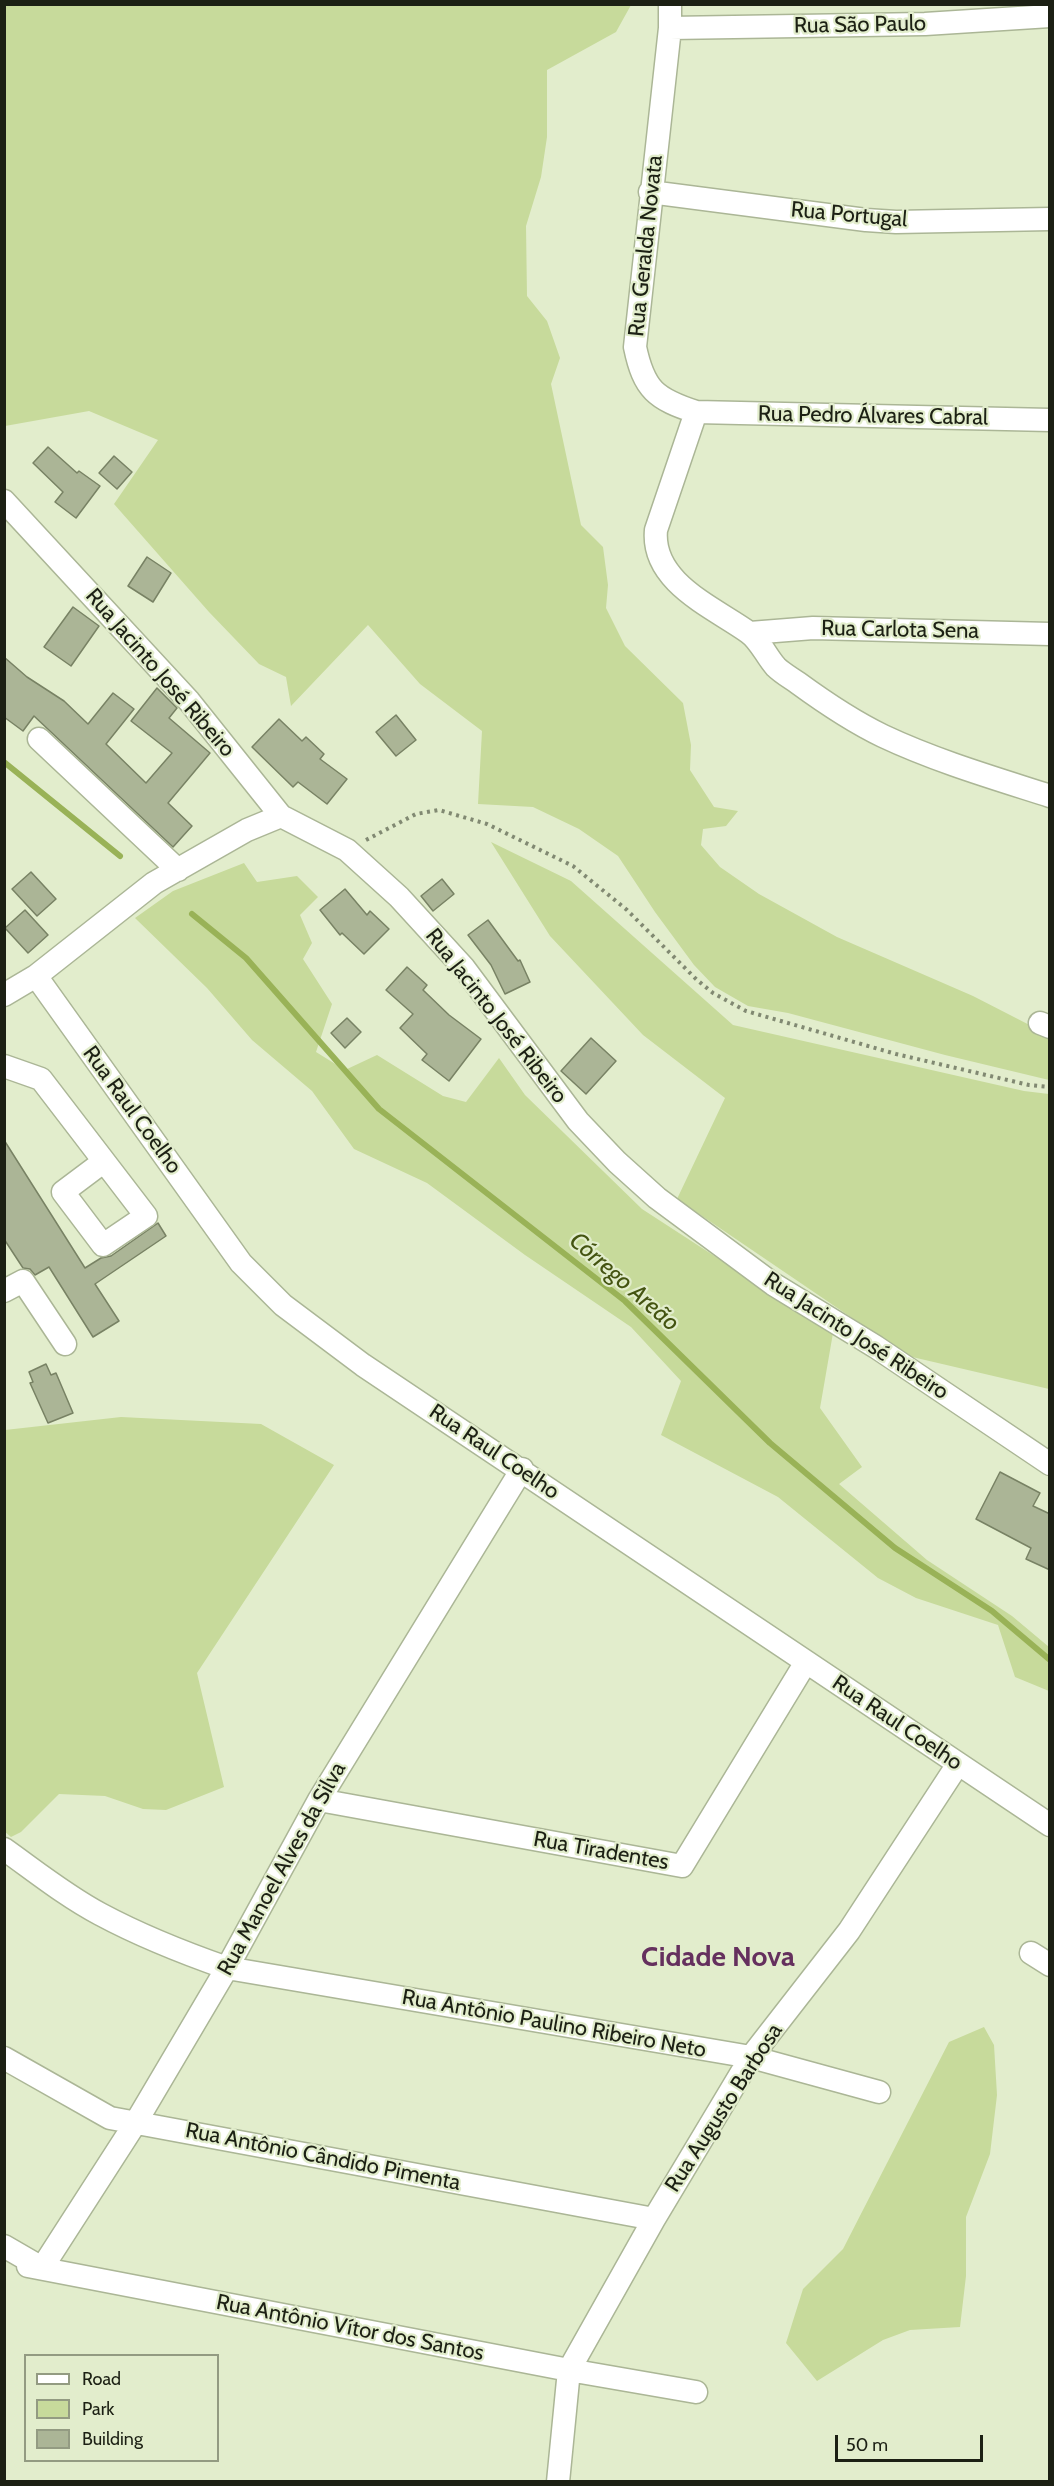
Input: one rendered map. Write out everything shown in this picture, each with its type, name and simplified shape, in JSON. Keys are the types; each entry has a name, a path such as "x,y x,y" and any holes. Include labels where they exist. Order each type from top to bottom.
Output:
{"street":[{"name":"Rua Geralda Novata","path":"670,4 670,28 635,347 648,387 669,404 696,412"},
{"name":"Rua São Paulo","path":"670,28 925,24 1050,16"},
{"name":"Rua Portugal","path":"651,192 866,220 916,222 1050,219"},
{"name":"Rua Pedro Álvares Cabral","path":"696,412 1050,420"},
{"path":"696,412 656,530 655,542 658,556 688,594 750,633 776,666 790,678 883,736 970,770 1050,796"},
{"name":"Rua Jacinto José Ribeiro","path":"4,501 189,701 281,816 347,850 399,897 464,968 578,1121 617,1162 657,1198 773,1284 876,1347 1050,1464"},
{"name":"Rua Carlota Sena","path":"750,633 813,628 1050,634"},
{"path":"39,739 178,870"},
{"path":"4,995 36,976 154,883 247,830 281,816"},
{"name":"Rua Raul Coelho","path":"36,976 241,1263 283,1305 312,1329 1050,1825"},
{"path":"4,1065 41,1079 103,1162"},
{"path":"4,1291 23,1281 64,1344"},
{"name":"Rua Manoel Alves da Silva","path":"42,2268 136,2122 227,1968 319,1800 522,1469"},
{"name":"Rua Tiradentes","path":"319,1800 682,1866 806,1662"},
{"name":"Rua Augusto Barbosa","path":"558,2481 569,2370 654,2219 751,2057 849,1931 958,1764"},
{"name":"Rua Antônio Paulino Ribeiro Neto","path":"4,1849 100,1914 174,1949 227,1968 751,2057 879,2092"},
{"name":"Rua Antônio Cândido Pimenta","path":"4,2058 110,2118 654,2219"},
{"path":"4,2246 42,2268"},
{"name":"Rua Antônio Vítor dos Santos","path":"4,2262 569,2370 696,2392"}],"path":[{"path":"347,850 416,814 439,810 487,824 573,866 627,910 696,980 713,993 746,1011 896,1054 1029,1085 1050,1087"}],"green space":[{"path":"5,5 631,5 616,32 547,70 547,137 541,177 526,226 527,296 547,321 560,358 551,384 581,525 603,547 608,585 606,608 625,646 683,703 691,745 690,770 714,807 738,811 726,826 703,829 701,845 720,867 759,894 837,937 973,996 1049,1035 1049,1080 788,1013 748,1006 715,987 694,965 618,856 579,829 533,807 478,804 482,731 420,684 368,625 291,706 286,677 259,664 209,612 114,504 158,440 89,411 5,426"},
{"path":"491,842 571,881 733,1025 1024,1091 1049,1094 1049,1389 908,1356 677,1199 725,1098 643,1035 550,936"},
{"path":"244,863 257,882 297,876 318,897 300,915 312,943 303,959 332,1004 316,1052 345,1070 377,1055 443,1096 466,1102 499,1058 525,1095 642,1209 833,1333 820,1408 862,1467 839,1484 927,1560 1012,1616 1049,1647 1049,1691 1015,1677 998,1625 916,1598 878,1578 778,1497 661,1435 681,1381 631,1327 525,1255 427,1183 354,1149 312,1091 252,1040 207,988 135,918 173,891"},
{"path":"121,1417 261,1424 334,1465 197,1673 224,1787 166,1810 143,1809 105,1796 59,1794 21,1832 11,1837 4,1831 5,1430"},
{"path":"984,2027 994,2045 997,2095 990,2154 966,2217 966,2276 960,2327 910,2330 883,2340 817,2381 786,2343 803,2289 843,2249 949,2042"}],"building":[{"path":"48,447 77,473 79,471 100,486 76,518 55,502 63,492 33,463"},
{"path":"114,456 132,472 117,489 99,473"},
{"path":"147,557 171,573 153,602 128,586"},
{"path":"73,607 99,626 71,666 44,647"},
{"path":"4,657 27,677 64,701 88,724 113,693 134,709 106,744 146,783 172,753 131,721 157,688 177,708 169,718 210,753 168,803 192,826 173,847 34,716 23,731 4,717"},
{"path":"396,715 416,740 396,756 376,732"},
{"path":"279,719 302,741 306,737 324,754 320,759 347,779 327,804 298,782 293,787 252,747"},
{"path":"31,872 56,899 37,916 12,889"},
{"path":"442,879 454,894 433,911 421,896"},
{"path":"345,889 367,915 370,911 389,929 364,954 342,933 340,935 320,910"},
{"path":"25,910 48,935 28,953 5,928"},
{"path":"488,920 518,961 520,960 530,982 505,994 491,965 468,935"},
{"path":"407,967 427,985 423,990 449,1015 481,1039 449,1081 422,1060 427,1054 400,1028 413,1014 386,990"},
{"path":"347,1018 361,1032 345,1048 331,1033"},
{"path":"591,1038 616,1061 586,1094 561,1071"},
{"path":"4,1140 85,1268 101,1258 111,1256 158,1223 166,1236 95,1284 119,1321 93,1337 49,1267 35,1275 30,1269 23,1268 4,1239"},
{"path":"46,1364 51,1375 56,1373 73,1413 48,1423 30,1383 33,1382 29,1372"},
{"path":"1000,1472 1040,1493 1033,1506 1050,1514 1050,1570 1026,1559 1031,1548 976,1519"}],"waterway":[{"name":"Córrego Areão","path":"4,762 120,856"},
{"name":"Córrego Areão","path":"192,914 246,958 379,1109 625,1301 770,1443 895,1548 992,1611 1050,1660"}],"district":[{"name":"Cidade Nova","path":"718,1958"}]}
